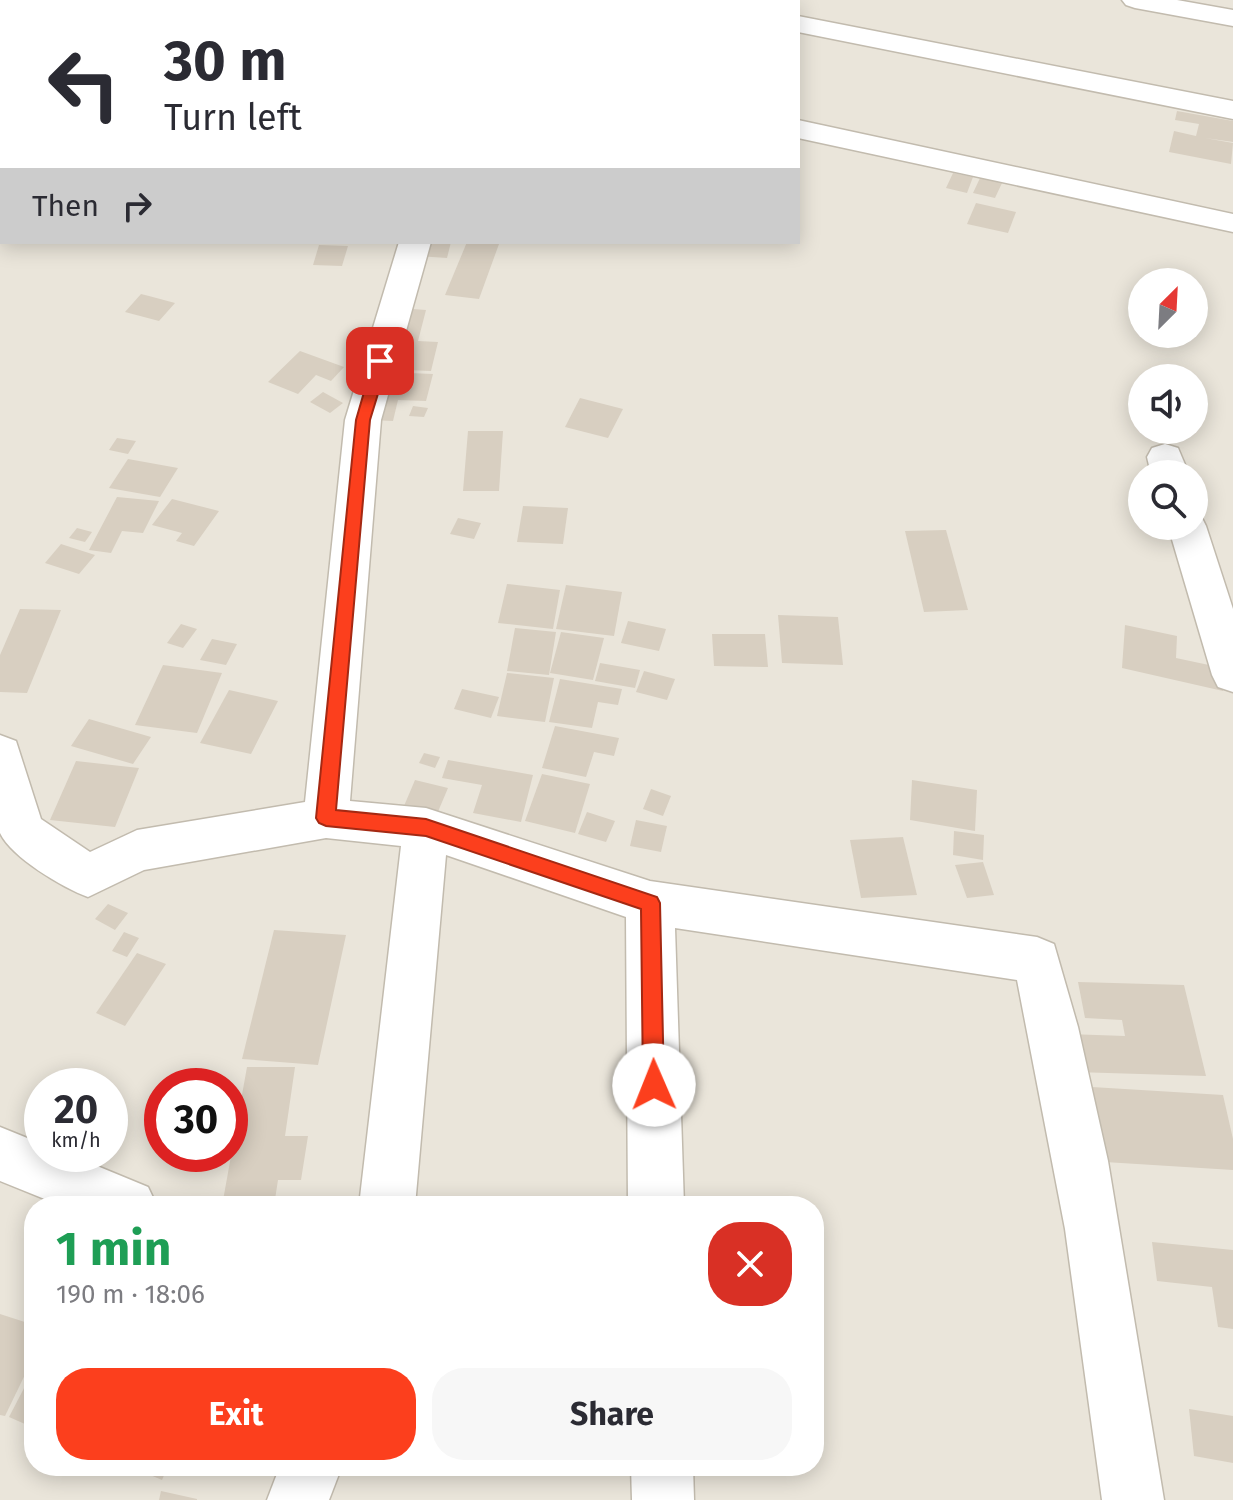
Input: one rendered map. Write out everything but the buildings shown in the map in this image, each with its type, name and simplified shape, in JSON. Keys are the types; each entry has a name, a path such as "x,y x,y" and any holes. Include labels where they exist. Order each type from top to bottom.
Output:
{"street":[{"path":"1135,0 1233,18"},
{"path":"800,24 1233,110"},
{"path":"800,129 1233,223"},
{"path":"326,818 363,420 414,244"},
{"path":"1191,540 1233,675"},
{"path":"0,754 22,831 88,876 137,851 326,818 426,828 650,903 1037,960 1052,1020 1105,1294 1133,1500"},
{"path":"388,1196 426,828"},
{"path":"650,903 656,1196"},
{"path":"0,1154 104,1196"},
{"path":"298,1500 307,1476"},
{"path":"662,1476 663,1500"}],"shaded area":[{"path":"800,0 1233,0 1233,1500 0,1500 0,244 800,244"}],"route":[{"path":"380,361 363,420 326,818 426,828 650,903 654,1085"}]}
